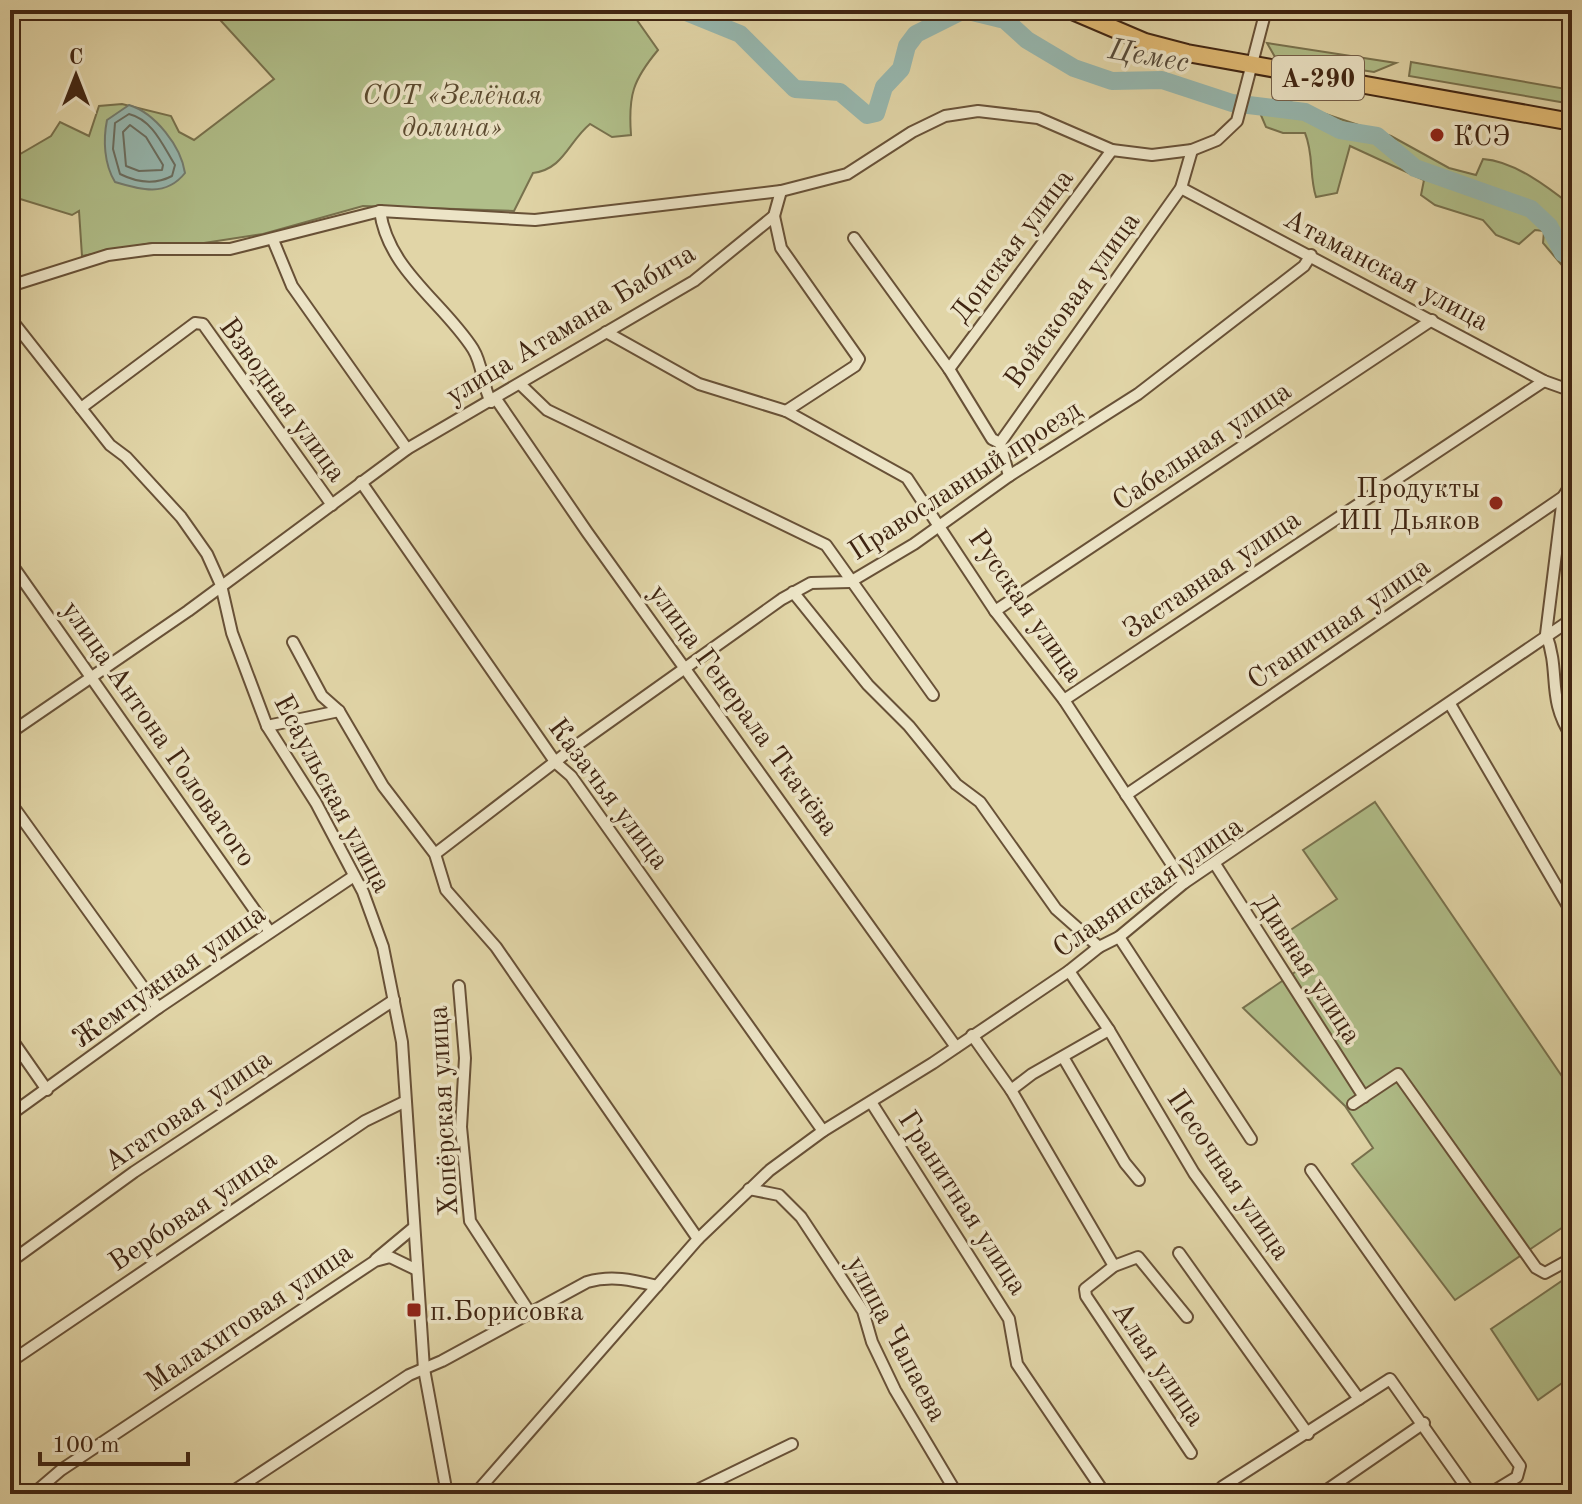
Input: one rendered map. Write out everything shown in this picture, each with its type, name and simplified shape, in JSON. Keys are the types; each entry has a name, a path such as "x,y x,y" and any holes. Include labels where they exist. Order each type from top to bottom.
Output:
{"highway":[{"name":"А-290","path":"1070,10 1145,42 1253,66 1572,122"}],"street":[{"path":"10,286 108,255 153,249 230,249 380,211 535,220 781,191 847,174 912,132 945,116 978,111 1038,118 1112,150 1152,155 1192,150 1228,132 1242,112 1266,10"},
{"name":"Донская улица","path":"949,369 1112,150"},
{"name":"Войсковая улица","path":"1000,443 1181,188 1192,150"},
{"name":"Атаманская улица","path":"1181,188 1544,381 1572,391"},
{"path":"781,191 774,216 781,248 859,359 855,366 786,411"},
{"name":"улица Генерала Ткачёва","path":"380,211 383,229 396,256 473,350 494,400 956,1047"},
{"name":"улица Атамана Бабича","path":"361,482 407,449 694,281 774,216"},
{"path":"854,238 949,369 992,439 1000,443 1009,476"},
{"path":"273,240 292,286 407,449"},
{"name":"Православный проезд","path":"435,854 793,592 811,583 850,582 1138,394 1293,275 1311,255"},
{"name":"Есаульская улица","path":"10,318 110,445 126,457 181,517 207,554 221,585 232,633 267,726 316,803 354,876 383,947 402,1042 412,1229 424,1369 447,1494"},
{"name":"Сабельная улица","path":"995,611 1432,320"},
{"name":"Взводная улица","path":"81,408 195,323 203,324 332,505"},
{"name":"Русская улица","path":"606,332 699,384 786,411 907,478 941,524 995,611 1064,700 1184,883"},
{"name":"Заставная улица","path":"1064,700 1544,381"},
{"path":"521,385 547,410 826,545 933,695"},
{"path":"10,733 361,482"},
{"name":"Казачья улица","path":"361,482 556,763 580,789 823,1131"},
{"name":"Станичная улица","path":"1126,795 1563,497 1572,483"},
{"path":"1563,497 1546,634 1553,652 1553,689 1558,717 1572,737"},
{"name":"улица Антона Головатого","path":"10,562 270,932"},
{"path":"793,592 868,685 909,726 956,784 980,802 1056,909 1099,947"},
{"name":"Славянская улица","path":"698,1239 749,1189 823,1131 956,1047 1069,971 1099,947 1119,937 1184,883 1572,619"},
{"name":"Есаульская улица","path":"293,642 322,696 339,711 383,786 435,854 446,890 496,947 698,1239"},
{"path":"1450,704 1572,913"},
{"path":"267,726 339,711"},
{"path":"10,802 158,1008"},
{"name":"Дивная улица","path":"1215,864 1364,1097"},
{"name":"Жемчужная улица","path":"10,1115 158,1008 354,876"},
{"path":"1119,937 1251,1139"},
{"name":"Песочная улица","path":"1069,971 1109,1030 1194,1173 1359,1399"},
{"name":"Хопёрская улица","path":"459,986 465,1058 461,1127 470,1221 530,1313"},
{"name":"Агатовая улица","path":"10,1262 134,1172 394,1000"},
{"path":"1011,1090 1109,1030"},
{"path":"972,1035 1011,1090 1114,1266 1132,1257 1143,1259 1187,1317"},
{"path":"10,1037 47,1090"},
{"path":"1063,1057 1125,1163 1139,1180"},
{"path":"1353,1104 1398,1074 1536,1268 1545,1273 1556,1270 1572,1258"},
{"name":"Вербовая улица","path":"10,1362 365,1121 404,1102"},
{"name":"Гранитная улица","path":"871,1102 1009,1319 1017,1364 1105,1494"},
{"path":"1311,1170 1520,1466 1517,1477 1489,1494"},
{"name":"улица Чапаева","path":"749,1189 779,1195 801,1217 863,1311 872,1342 895,1390 957,1494"},
{"path":"375,1261 412,1229"},
{"path":"475,1494 698,1239"},
{"path":"1179,1253 1308,1434"},
{"name":"Малахитовая улица","path":"33,1494 61,1470 375,1261 390,1257 417,1270"},
{"name":"Алая улица","path":"1114,1266 1089,1284 1086,1296 1191,1453"},
{"path":"229,1494 409,1375 587,1282 604,1277 657,1286"},
{"path":"1222,1487 1390,1379 1410,1403 1471,1494"},
{"path":"1321,1494 1424,1423"},
{"path":"689,1494 792,1444"},
{"path":"1562,1494 1572,1487"}],"green space":[{"name":"СОТ «Зелёная долина»","path":"211,10 634,10 632,13 658,50 634,89 630,109 631,135 612,137 590,124 559,160 533,173 514,211 363,206 263,234 204,243 152,243 82,256 79,211 72,215 17,198 10,217 10,160 51,136 60,122 89,136 99,106 122,104 171,116 179,132 194,140 274,79"},
{"path":"1267,43 1396,63 1374,72 1275,57"},
{"path":"1411,62 1572,90 1572,104 1409,76"},
{"path":"1275,97 1391,136 1449,168 1476,175 1483,159 1507,165 1530,176 1572,206 1572,277 1543,243 1544,231 1535,230 1519,244 1496,235 1483,220 1435,205 1421,195 1424,180 1350,146 1337,193 1316,197 1305,133 1283,133 1266,127 1260,113"},
{"path":"1375,802 1572,1091 1572,1221 1455,1300 1352,1164 1373,1148 1345,1106 1243,1008 1298,970 1277,939 1337,899 1303,850"},
{"path":"1572,1274 1572,1376 1538,1400 1491,1329"}],"water":[{"path":"129,105 157,123 178,152 185,173 170,186 153,190 134,187 115,182 111,175 105,152 107,120"}],"waterway":[{"name":"Цемес","path":"681,10 740,34 795,89 840,92 867,115 876,113 884,87 901,69 907,46 916,34 964,10 1005,20 1027,40 1074,68 1112,81 1162,80 1232,103 1305,112 1340,130 1377,136 1415,168 1531,209 1549,226 1563,253 1572,257"}],"place":[{"name":"КСЭ","path":"1437,135"},
{"name":"Продукты ИП Дьяков","path":"1496,503"},
{"name":"п.Борисовка","path":"414,1310"}]}
